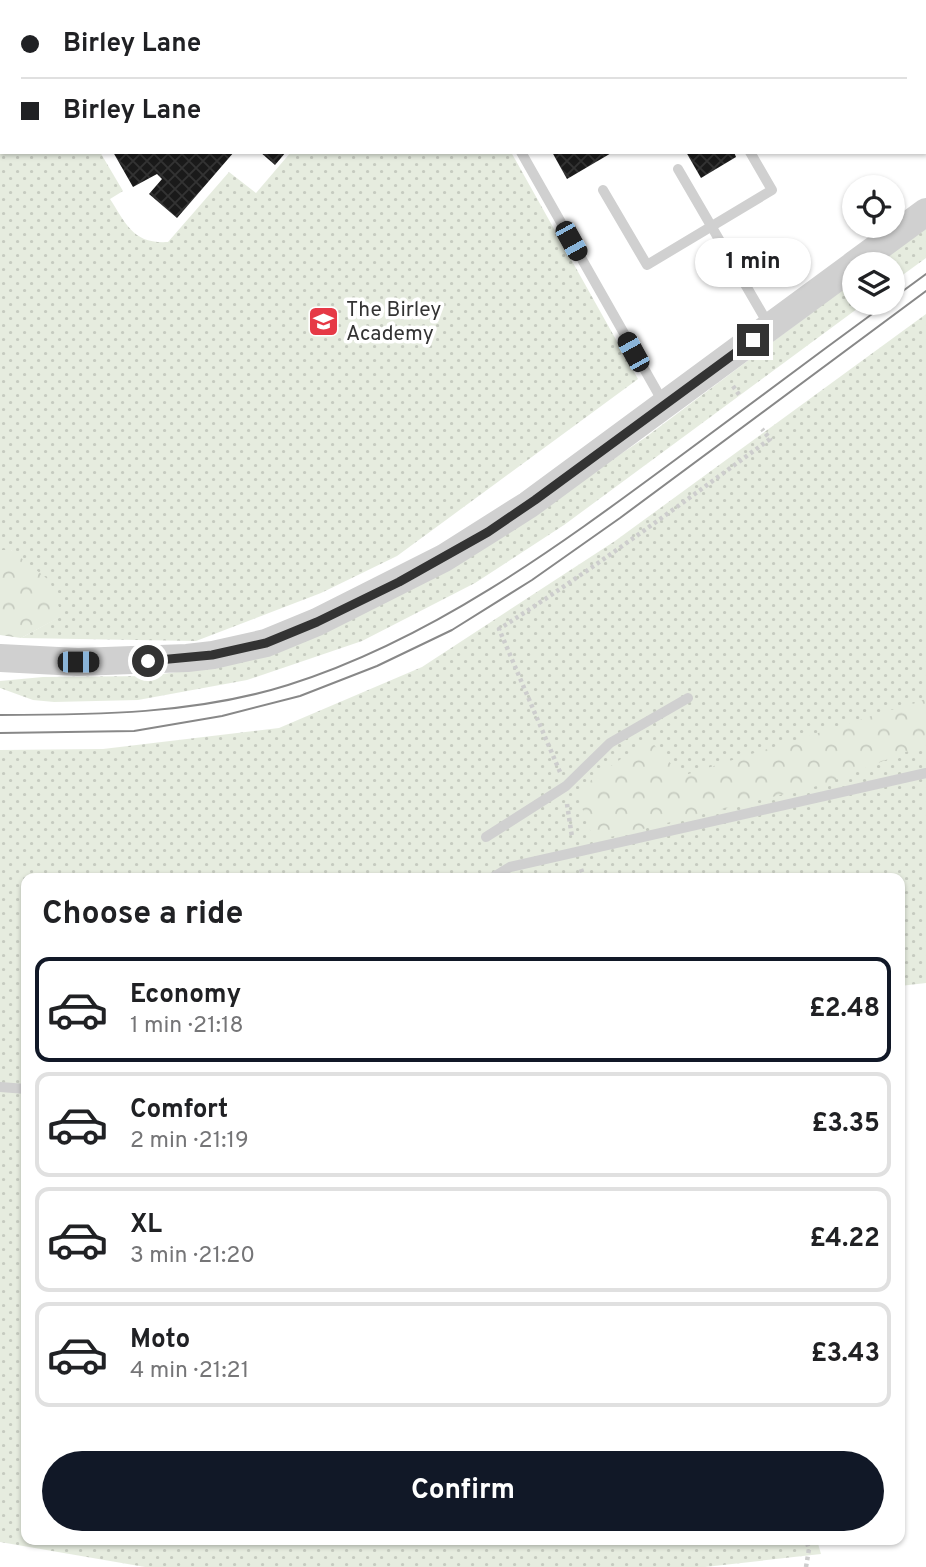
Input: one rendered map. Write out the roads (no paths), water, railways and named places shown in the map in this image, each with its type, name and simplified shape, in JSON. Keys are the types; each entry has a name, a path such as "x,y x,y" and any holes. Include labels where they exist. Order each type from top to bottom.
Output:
{"street":[{"path":"872,252 926,212"},
{"path":"0,659 78,662 187,658 235,651 288,634 399,582 488,532 842,274"}],"lane":[{"path":"522,154 665,404"},
{"path":"603,190 648,265 772,190 751,154"},
{"path":"678,169 770,327"},
{"path":"486,837 566,786 610,743 688,698"},
{"path":"500,873 510,867 926,774"},
{"path":"0,1087 21,1089"}],"tram line":[{"path":"905,289 926,274"},
{"path":"0,733 134,731 222,716 300,696 377,666 452,630 532,580 926,291"},
{"path":"0,715 146,711 218,702 288,685 341,666 392,643 442,617 538,558 871,315"}],"place":[{"name":"The Birley Academy","path":"323,321"}]}
